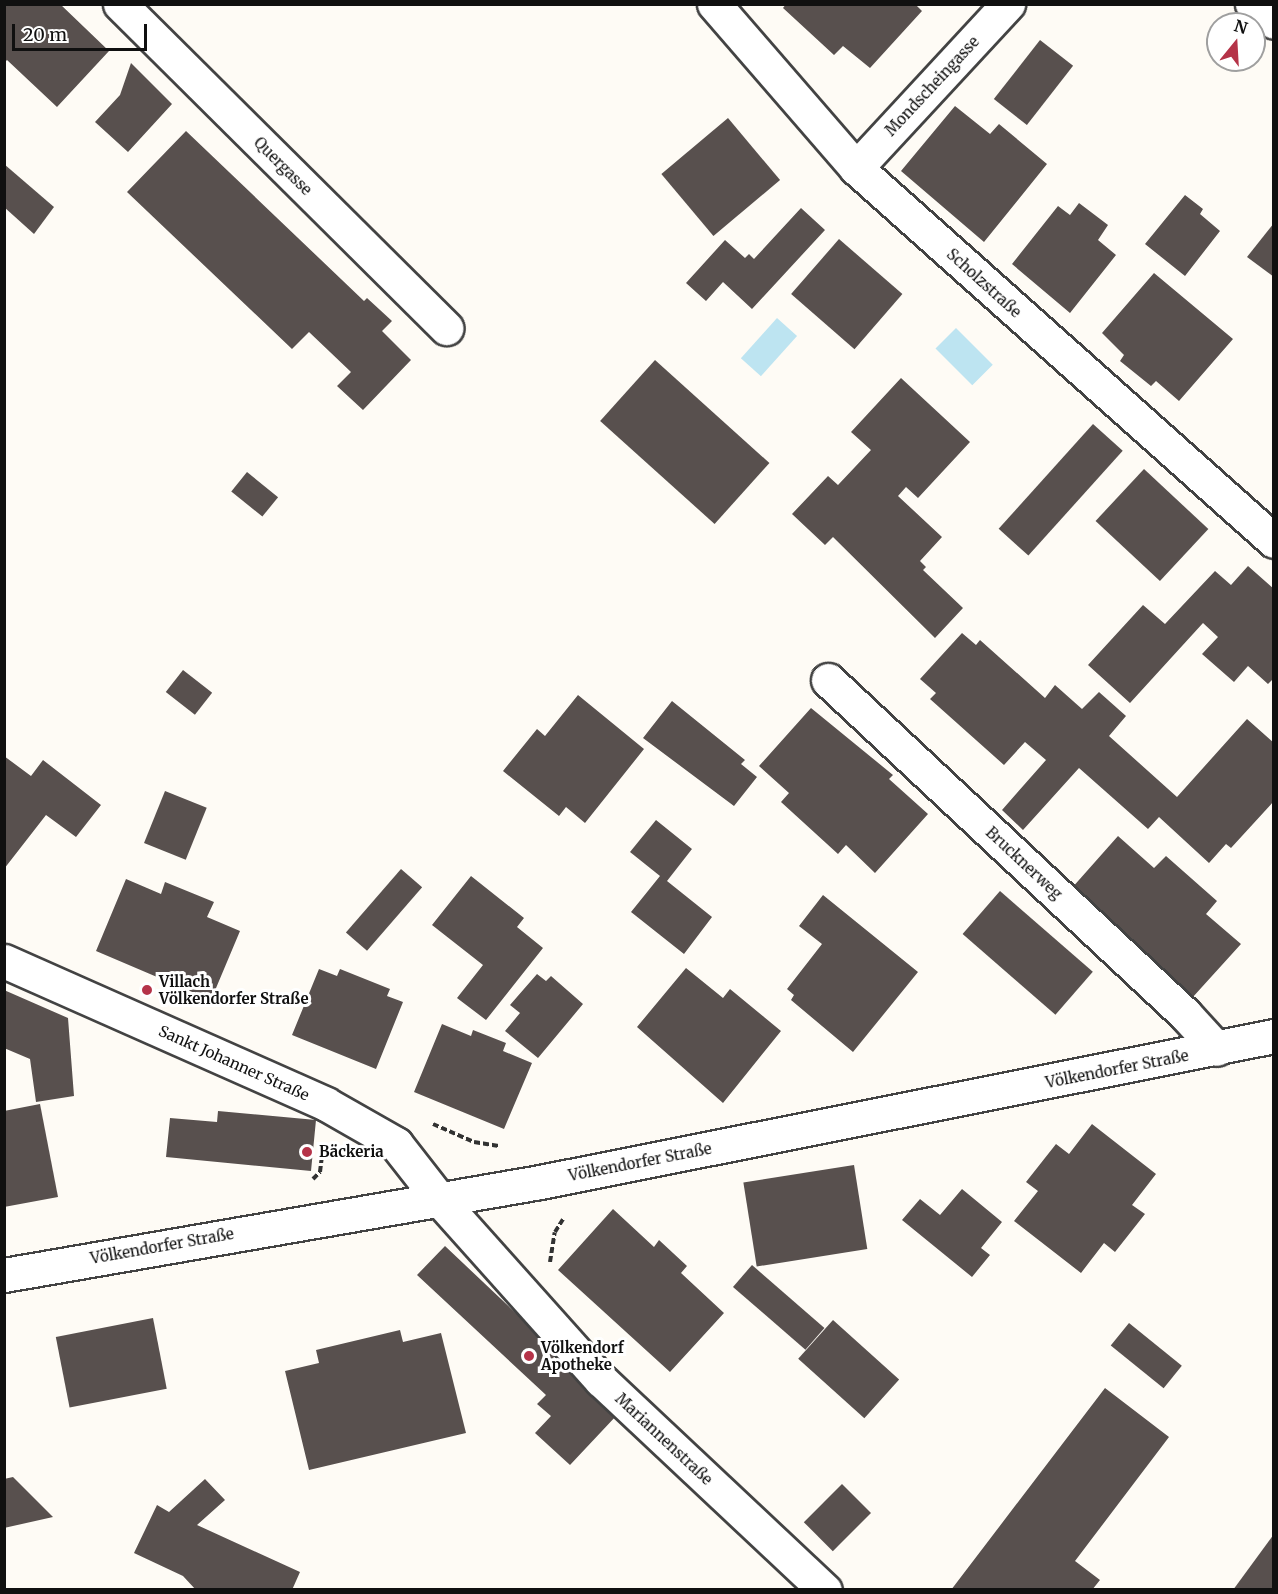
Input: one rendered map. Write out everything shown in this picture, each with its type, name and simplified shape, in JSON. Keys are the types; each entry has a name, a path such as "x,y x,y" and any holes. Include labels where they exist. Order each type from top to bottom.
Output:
{"street":[{"name":"Quergasse","path":"120,4 446,328"},
{"name":"Scholzstraße","path":"714,4 856,168 1274,542"},
{"name":"Mondscheingasse","path":"856,168 1008,4"},
{"path":"1252,4 1274,22"},
{"name":"Brucknerweg","path":"828,680 1185,1014 1217,1049"},
{"name":"Sankt Johanner Straße","path":"4,961 326,1104 396,1144 439,1199"},
{"name":"Völkendorfer Straße","path":"4,1275 439,1199 1217,1049 1274,1036"},
{"name":"Mariannenstraße","path":"439,1199 601,1380 825,1590"}],"path":[{"path":"549,1272 555,1232 566,1214"}],"water":[{"path":"777,318 797,336 761,376 741,358"},
{"path":"956,328 993,365 972,385 935,349"}],"building":[{"path":"4,4 60,4 109,51 57,107 7,60 4,63"},
{"path":"786,4 915,4 922,11 870,68 843,46 834,55 783,8"},
{"path":"1040,40 1073,66 1027,125 994,99"},
{"path":"131,63 172,104 128,152 95,122 120,95"},
{"path":"955,106 990,134 999,124 1047,164 984,242 901,171"},
{"path":"728,118 780,180 713,236 661,174"},
{"path":"186,131 364,301 367,298 392,321 382,331 411,360 363,410 337,386 351,372 309,332 292,349 127,192"},
{"path":"4,164 54,207 34,234 4,207"},
{"path":"1185,195 1203,209 1200,214 1220,231 1185,276 1145,244"},
{"path":"1079,203 1108,225 1098,240 1116,255 1070,313 1012,264 1058,206 1070,215"},
{"path":"801,208 825,230 752,309 723,282 706,301 686,283 725,240 745,258 749,254 754,259"},
{"path":"1274,223 1274,277 1247,257"},
{"path":"839,239 902,294 855,349 791,294"},
{"path":"1154,273 1233,339 1179,401 1156,381 1151,386 1120,361 1124,355 1102,333"},
{"path":"655,360 769,463 715,524 600,421"},
{"path":"901,378 970,442 918,498 906,487 898,496 942,537 920,561 926,567 923,570 963,608 935,638 833,537 825,545 792,514 828,476 838,485 871,450 851,432"},
{"path":"1093,424 1123,451 1028,556 999,529"},
{"path":"1144,469 1208,529 1160,581 1096,521"},
{"path":"247,472 278,497 262,517 231,491"},
{"path":"1248,566 1274,589 1274,678 1268,684 1248,666 1234,682 1202,654 1218,637 1203,623 1130,703 1088,665 1143,605 1165,624 1215,571 1231,585"},
{"path":"962,633 976,645 980,640 1045,698 1055,685 1082,709 1099,692 1126,716 1109,736 1177,797 1247,719 1274,743 1274,801 1231,848 1226,844 1209,863 1159,817 1148,829 1079,768 1023,830 1002,810 1046,760 1025,742 1004,765 930,699 936,693 920,679"},
{"path":"183,670 212,693 195,715 166,692"},
{"path":"578,695 644,749 585,823 566,807 559,816 503,771 537,729 545,736"},
{"path":"672,701 745,760 741,764 757,777 734,806 643,738"},
{"path":"811,708 893,775 889,779 928,814 875,873 846,845 838,854 781,802 789,793 759,766"},
{"path":"4,756 31,776 43,760 101,805 76,837 46,815 4,869"},
{"path":"165,791 207,808 186,860 144,843"},
{"path":"656,820 692,849 667,881 712,917 684,954 631,912 660,876 630,852"},
{"path":"1118,836 1154,868 1166,856 1217,901 1206,914 1241,944 1192,998 1071,889"},
{"path":"401,869 422,887 367,951 346,932"},
{"path":"471,876 524,918 517,927 543,948 486,1020 457,998 483,965 432,925"},
{"path":"126,879 161,894 165,882 214,902 207,917 240,931 211,1000 96,951"},
{"path":"1000,891 1093,972 1055,1015 963,934"},
{"path":"823,895 918,972 853,1052 791,1000 794,995 787,989 822,944 799,926"},
{"path":"686,968 723,998 730,989 781,1031 723,1103 637,1027"},
{"path":"319,969 337,976 340,969 390,989 387,996 403,1002 376,1069 292,1035"},
{"path":"537,974 546,981 551,976 583,1004 538,1058 505,1031 520,1013 510,1005"},
{"path":"4,990 68,1018 74,1096 36,1102 30,1059 4,1048"},
{"path":"442,1024 471,1036 473,1030 506,1043 503,1051 532,1063 504,1129 414,1092"},
{"path":"40,1104 58,1197 4,1207 4,1111"},
{"path":"218,1111 316,1120 311,1171 166,1157 170,1118 217,1122"},
{"path":"1092,1124 1156,1174 1132,1205 1145,1214 1115,1252 1104,1243 1081,1273 1014,1221 1038,1191 1026,1182 1056,1144 1069,1154"},
{"path":"854,1165 867,1249 757,1266 743,1183"},
{"path":"962,1189 1002,1222 981,1248 990,1255 972,1277 902,1220 920,1199 940,1215"},
{"path":"613,1209 654,1247 659,1240 687,1266 681,1273 724,1313 670,1372 558,1270"},
{"name":"Völkendorf Apotheke","path":"445,1246 558,1353 553,1358 617,1415 570,1465 535,1433 551,1416 537,1404 546,1395 417,1275"},
{"path":"752,1265 824,1328 805,1350 733,1287"},
{"path":"153,1318 167,1389 70,1408 56,1337"},
{"path":"833,1320 899,1380 864,1418 798,1359"},
{"path":"1129,1323 1182,1366 1164,1388 1111,1346"},
{"path":"400,1330 403,1342 441,1333 466,1433 309,1470 285,1371 319,1363 316,1350"},
{"path":"1105,1388 1169,1437 1075,1561 1100,1580 1092,1590 951,1590"},
{"path":"13,1477 53,1517 4,1528 4,1479"},
{"path":"205,1479 225,1500 197,1525 300,1572 292,1590 196,1590 183,1576 134,1553 157,1505 169,1512"},
{"path":"842,1484 871,1513 833,1551 804,1522"},
{"path":"1274,1534 1274,1590 1233,1590"}],"place":[{"name":"Villach Völkendorfer Straße","path":"147,990"},
{"name":"Bäckeria","path":"307,1152"},
{"name":"Völkendorf Apotheke","path":"529,1356"}]}
